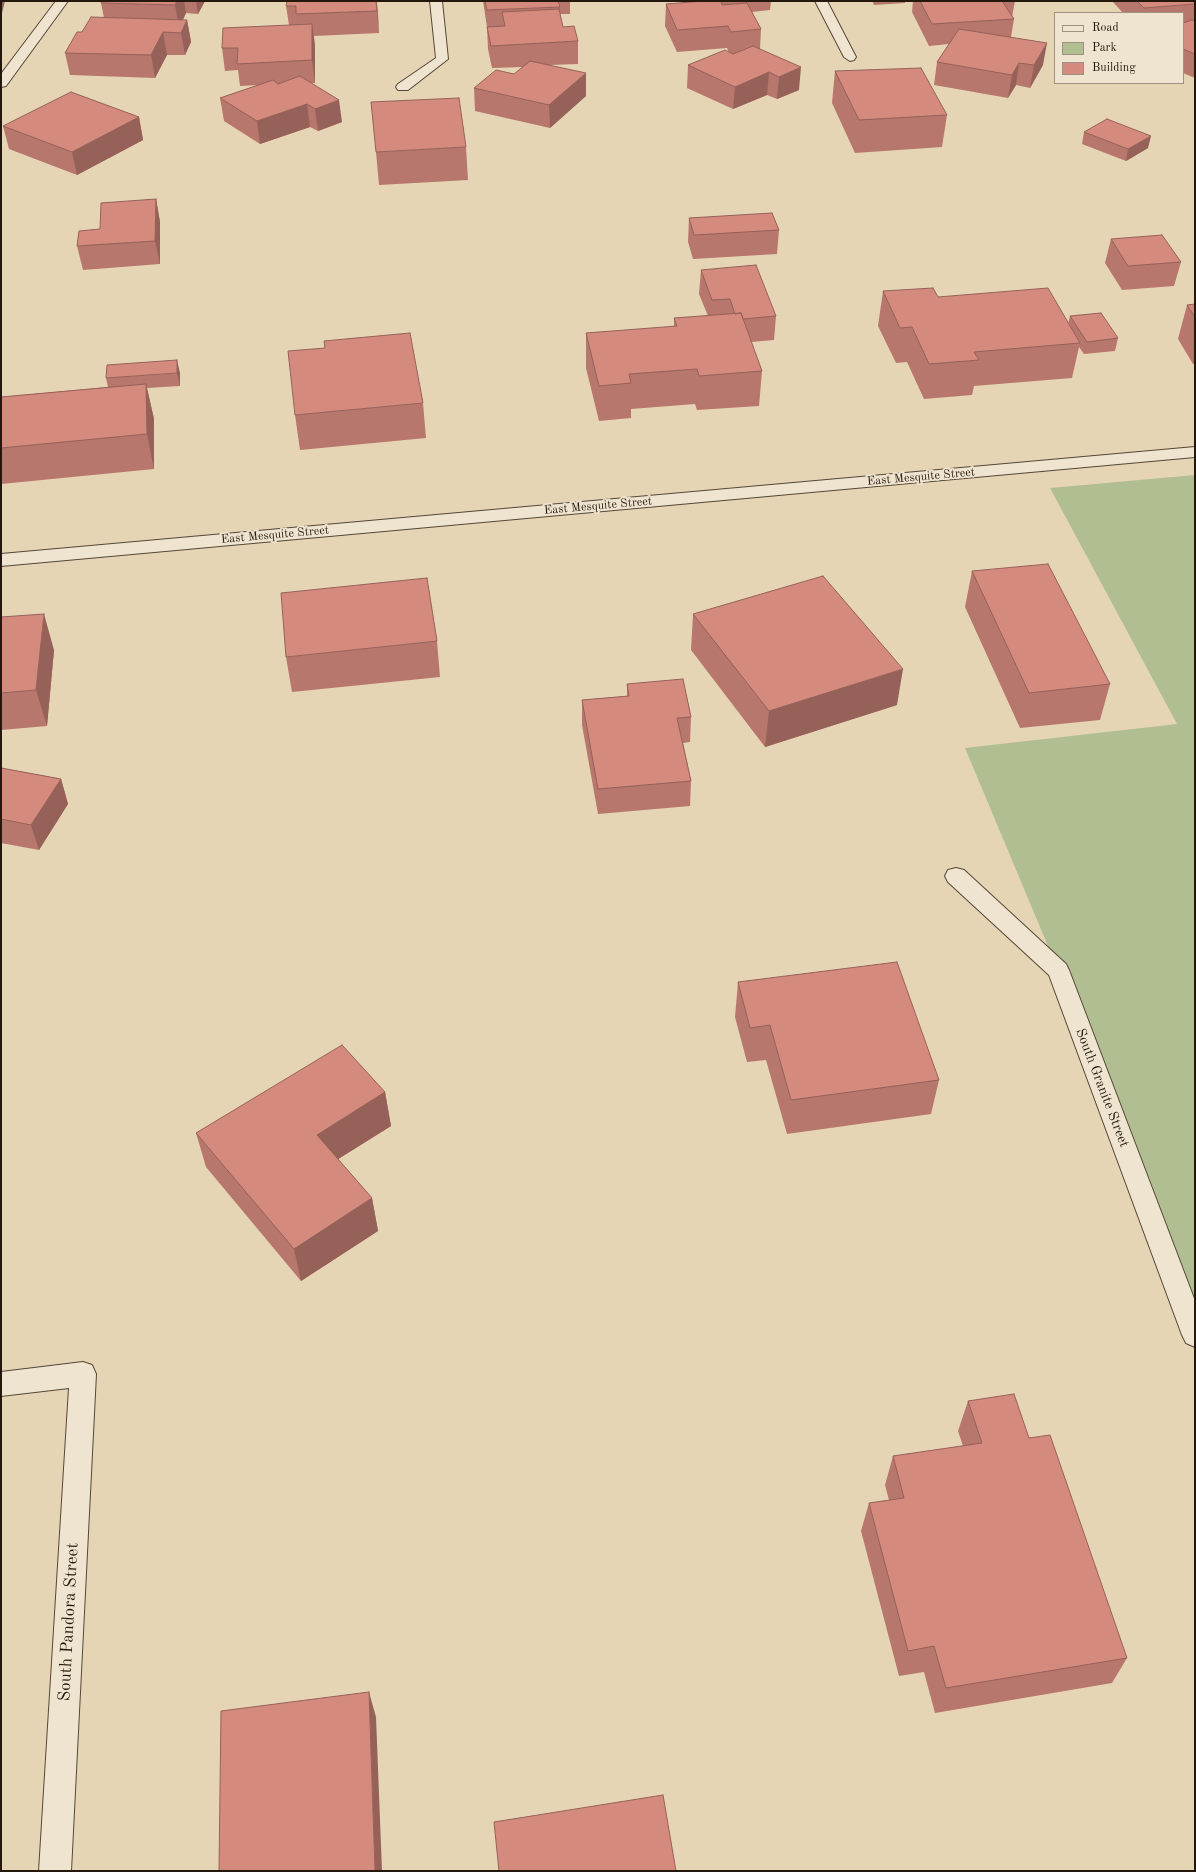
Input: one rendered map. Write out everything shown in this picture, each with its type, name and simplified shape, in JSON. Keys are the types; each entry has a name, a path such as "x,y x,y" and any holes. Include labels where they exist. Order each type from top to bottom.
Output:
{"street":[{"path":"1,83 62,1"},
{"path":"403,87 442,59 436,1"},
{"path":"821,1 850,57"},
{"name":"East Mesquite Street","path":"1,560 1195,452"},
{"name":"South Granite Street","path":"956,876 1058,970 1195,1335"},
{"name":"South Pandora Street","path":"1,1384 83,1374 55,1871"}],"green space":[{"path":"1195,475 1195,1335 1058,970 965,748 1177,724 1050,488"}],"building":[{"path":"102,1 177,1 175,5 101,3"},
{"path":"287,1 376,1 377,11 296,14 296,6 286,6"},
{"path":"485,1 558,1 560,7 487,10"},
{"path":"721,1 722,5 747,3 761,29 731,32 728,26 677,30 666,4"},
{"path":"920,1 1002,1 1014,19 932,24"},
{"path":"1137,1 1195,1 1195,4 1144,8"},
{"path":"559,9 563,27 574,26 578,41 491,46 487,27 505,26 502,12"},
{"path":"91,17 187,20 181,33 163,32 151,55 65,53 77,32 82,32"},
{"path":"1192,20 1195,21 1195,54 1184,49 1184,23"},
{"path":"312,24 312,60 237,64 238,48 222,48 223,28"},
{"path":"959,29 1047,43 1034,65 1019,63 1012,75 937,62"},
{"path":"753,46 801,67 779,77 769,72 735,87 688,65 725,50 733,54"},
{"path":"530,61 586,73 549,105 474,88 496,70 514,74"},
{"path":"921,68 947,115 859,120 835,71"},
{"path":"300,76 339,100 315,109 307,104 257,121 220,98 273,80 278,84"},
{"path":"71,92 139,117 72,152 3,126"},
{"path":"459,98 466,147 376,152 371,102"},
{"path":"1107,119 1151,136 1128,149 1084,132"},
{"path":"156,199 155,241 77,246 79,231 100,229 101,203"},
{"path":"772,213 779,230 694,235 689,218"},
{"path":"1162,235 1181,262 1128,266 1111,239"},
{"path":"756,265 776,316 743,319 741,313 735,314 730,299 712,300 701,270"},
{"path":"933,288 938,297 1048,288 1080,343 974,352 979,360 929,364 912,327 900,328 883,291"},
{"path":"1195,304 1195,317 1187,305"},
{"path":"741,313 762,371 699,376 697,369 629,374 631,383 599,386 586,333 677,326 674,318"},
{"path":"1101,313 1118,338 1087,342 1070,316"},
{"path":"410,333 423,403 295,415 288,351 325,348 324,341"},
{"path":"177,360 177,373 106,378 107,365"},
{"path":"146,384 147,434 1,448 1,397"},
{"path":"1048,564 1110,684 1029,693 972,571"},
{"path":"823,576 903,669 769,711 693,614"},
{"path":"427,578 437,641 286,657 281,593"},
{"path":"44,614 36,690 1,693 1,617"},
{"path":"683,679 691,717 677,718 691,781 598,789 582,700 629,696 627,684"},
{"path":"1,768 61,779 31,825 1,819"},
{"path":"897,962 939,1080 791,1100 770,1025 750,1028 738,982"},
{"path":"342,1045 385,1092 317,1135 372,1198 294,1249 196,1133"},
{"path":"1014,1394 1029,1438 1050,1435 1127,1658 946,1688 934,1646 908,1651 869,1503 904,1498 893,1456 982,1443 968,1401"},
{"path":"369,1692 375,1871 219,1871 221,1711"},
{"path":"663,1795 676,1871 499,1871 494,1822"}]}
